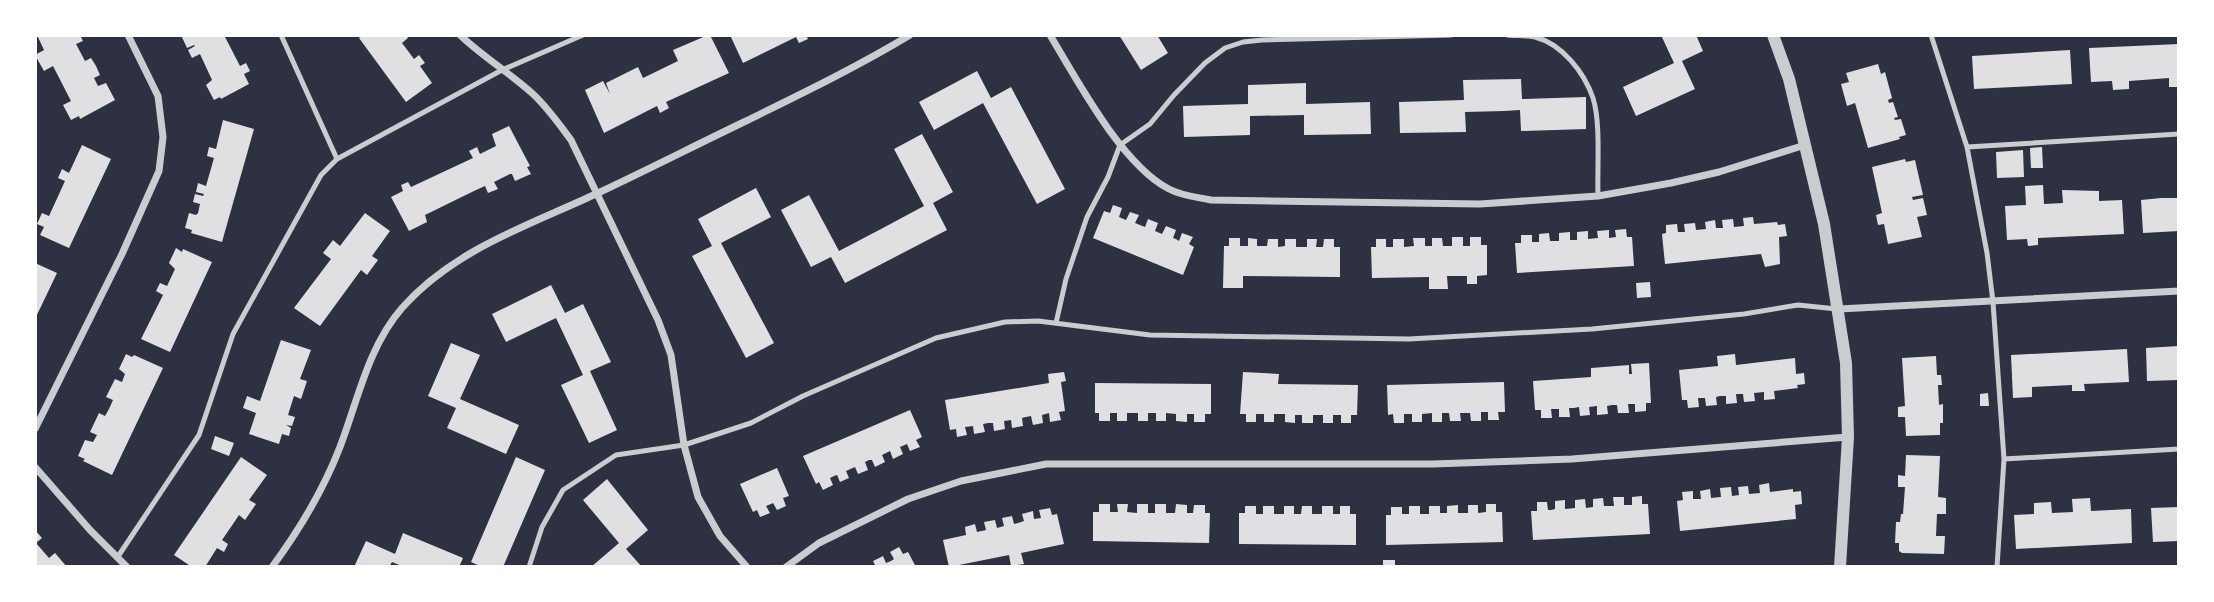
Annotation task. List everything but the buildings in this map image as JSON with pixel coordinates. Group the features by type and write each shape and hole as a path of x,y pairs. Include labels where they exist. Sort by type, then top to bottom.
{"street":[{"path":"35,429 122,254 159,171 163,137 158,96 128,35"},
{"path":"460,35 531,93 553,115 571,141 658,320 671,355 684,445 698,497 720,536 747,567"},
{"path":"272,567 314,504 341,447 373,355 386,330 403,307 437,275 468,254 836,77 910,35"},
{"path":"1050,35 1120,145 1166,188 1185,196 1251,202 1286,200 1480,204 1598,196 1707,174 1806,145"},
{"path":"1773,35 1790,79 1824,224 1846,363 1848,437 1840,567"},
{"path":"1839,309 2179,291"},
{"path":"786,567 819,543 908,499 961,481 1046,464 1433,464 1572,459 1848,437"},
{"path":"35,467 127,567"}],"lane":[{"path":"281,35 337,159"},
{"path":"117,558 199,435 233,334 321,175 337,159 502,70 583,35"},
{"path":"1055,323 1087,216 1108,177 1120,145 1150,124 1205,63 1225,48 1243,42 1451,35"},
{"path":"1507,35 1534,37 1554,45 1570,59 1583,78 1593,99 1598,196"},
{"path":"1931,35 1967,147 1987,253 2004,459 1997,567"},
{"path":"1967,147 2179,134"},
{"path":"529,567 542,527 563,490 616,455 684,445 751,424 803,396 936,338 1005,322 1055,323 1150,335 1409,339 1592,330 1744,314 1798,305 1839,309"},
{"path":"2004,459 2179,449"}]}
